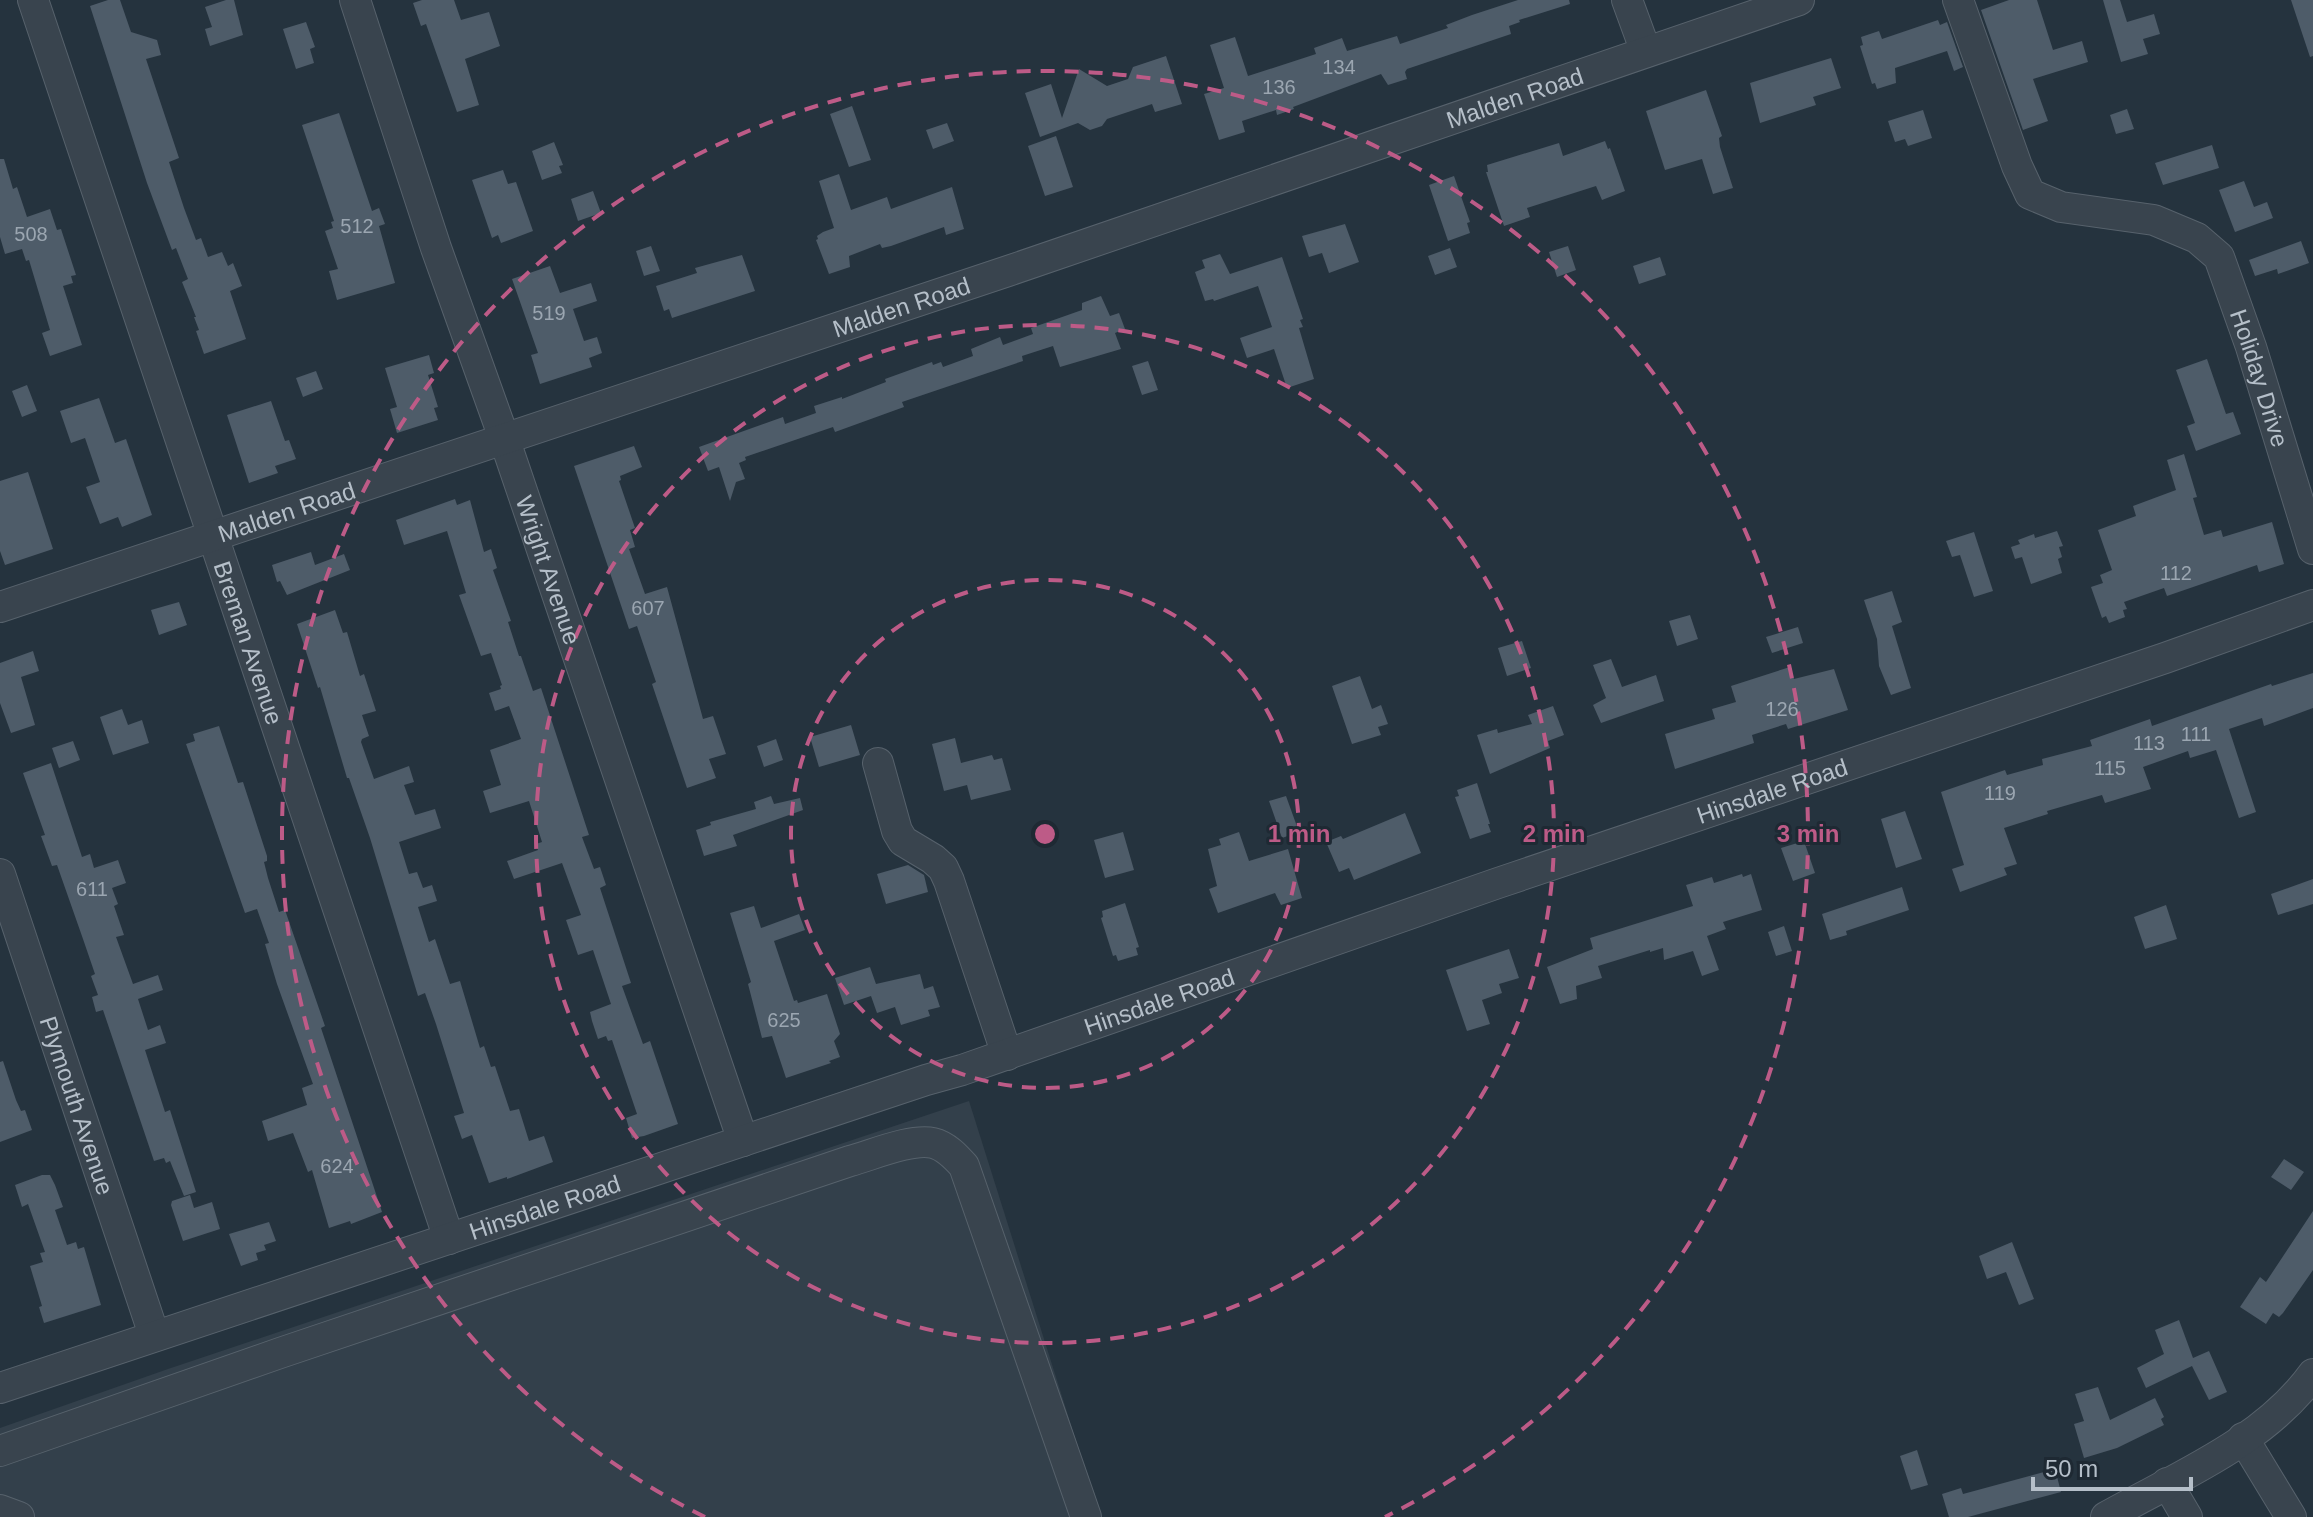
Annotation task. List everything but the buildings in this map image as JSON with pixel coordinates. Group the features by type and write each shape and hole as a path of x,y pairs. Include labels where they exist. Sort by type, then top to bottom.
{"street":[{"name":"Breman Avenue","path":"33,0 449,1239"},
{"name":"Wright Avenue","path":"355,0 436,248 504,438 743,1141"},
{"path":"1627,0 1646,52"},
{"name":"Malden Road","path":"0,607 978,281 1799,0"},
{"name":"Holiday Drive","path":"1958,0 2017,166 2030,194 2061,207 2154,220 2197,238 2219,257 2251,347 2313,549"},
{"name":"Hinsdale Road","path":"0,1388 1007,1055 1498,883 2313,605"},
{"path":"878,763 897,831 903,841 933,859 943,868 949,881 1007,1055"},
{"name":"Plymouth Avenue","path":"0,874 154,1335"},
{"path":"0,1451 850,1161 915,1143 934,1143 954,1154 964,1166 1086,1517"},
{"path":"2106,1517 2243,1438 2272,1417 2313,1374"},
{"path":"2243,1438 2291,1517"},
{"path":"2167,1483 2187,1517"},
{"path":"0,1510 19,1517"}],"shaded area":[{"path":"969,1101 1100,1517 0,1517 0,1428"}]}
